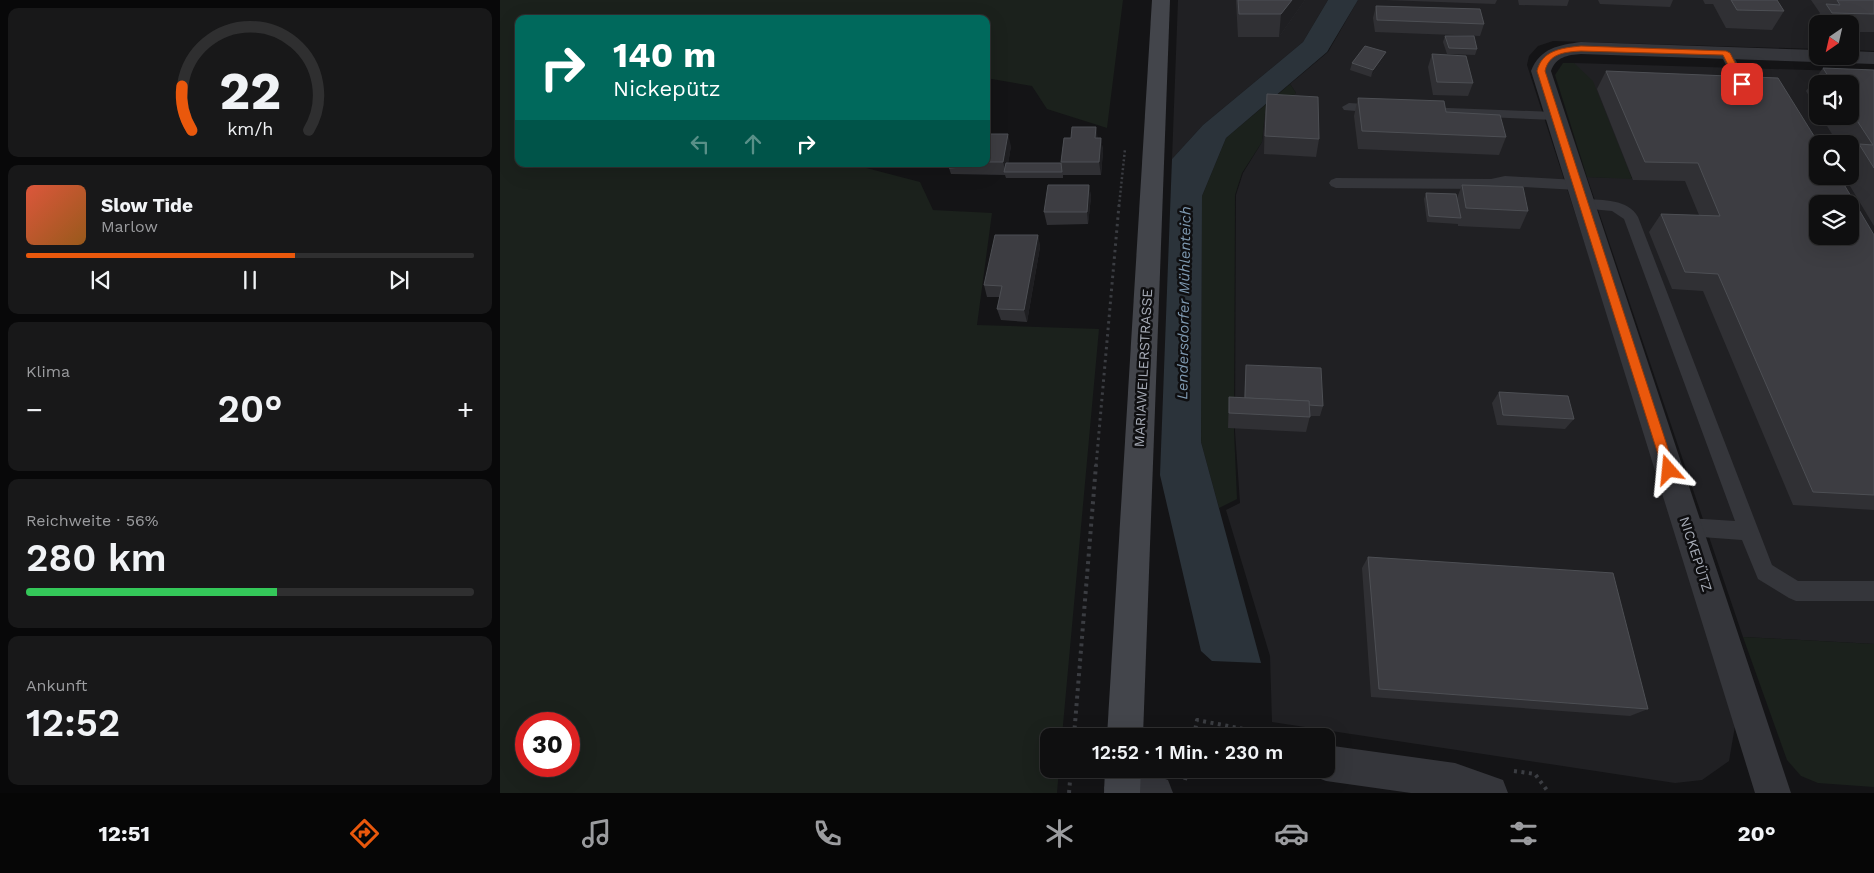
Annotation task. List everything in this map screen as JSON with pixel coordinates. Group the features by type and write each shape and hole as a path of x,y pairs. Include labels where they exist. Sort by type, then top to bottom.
{"main road":[{"name":"MARIAWEILERSTRASSE","path":"1131,728 1161,0"}],"street":[{"name":"NICKEPÜTZ","path":"1774,793 1541,71 1543,63 1549,56 1565,50 1581,48 1874,58"},
{"path":"1335,764 1455,781 1490,793"}],"lane":[{"path":"1716,82 1742,84 1726,53"},
{"path":"1349,108 1555,116"},
{"path":"1336,183 1491,184 1505,182 1580,194 1625,210 1631,217 1748,530 1766,572 1796,591 1874,591"},
{"path":"1688,527 1748,530"}],"path":[{"path":"1075,728 1114,251 1126,145"},
{"path":"1196,728 1197,720 1238,728"},
{"path":"1069,793 1070,778"}],"shaded area":[{"path":"500,0 1123,0 1107,128 1047,109 1032,86 990,79 990,15 515,15 515,167 862,167 920,182 933,210 992,213 977,325 1099,329 1063,728 1040,728 1040,778 1058,778 1057,793 500,793"},
{"path":"1178,0 1328,0 1303,42 1203,125 1172,159"},
{"path":"1358,0 1874,0 1874,51 1859,50 1859,15 1809,15 1809,49 1553,41 1538,46 1529,56 1527,65 1617,343 1735,726 1729,761 1702,780 1675,783 1335,732 1335,728 1312,728 1272,722 1270,656 1226,510 1240,503 1235,431 1236,195 1243,173 1262,142 1265,112 1296,93 1290,84 1328,52"},
{"path":"1563,63 1574,63 1593,81 1632,179 1587,177 1555,75"},
{"path":"1574,63 1874,72 1874,644 1743,637 1587,177 1632,178"},
{"path":"1290,84 1296,93 1276,113 1265,113 1262,142 1242,173 1235,195 1234,431 1237,499 1219,508 1201,442 1202,196 1226,138"},
{"path":"1743,637 1874,644 1874,787 1818,783 1801,776 1787,760"}],"water":[{"name":"Lendersdorfer Mühlenteich","path":"1328,0 1358,0 1327,52 1226,138 1202,196 1201,442 1261,663 1212,661 1201,651 1160,475 1172,159 1203,125 1303,42"}],"building":[{"path":"1238,0 1292,0 1281,14 1239,14"},
{"path":"1731,0 1777,0 1784,11 1737,10"},
{"path":"1837,0 1874,0 1874,14 1832,13 1826,4 1840,5"},
{"path":"1376,6 1480,9 1484,24 1377,20"},
{"path":"1445,36 1474,36 1477,49 1449,48"},
{"path":"1365,46 1386,52 1373,70 1352,63"},
{"path":"1432,54 1466,56 1473,83 1437,82"},
{"path":"1823,68 1874,70 1874,168 1859,144 1873,145 1859,124 1859,75 1827,75"},
{"path":"1606,71 1778,78 1813,135 1809,135 1809,185 1844,185 1850,195 1809,195 1809,245 1859,245 1859,210 1874,235 1874,495 1813,492 1718,274 1685,272 1661,214 1720,216 1698,163 1645,162"},
{"path":"1267,94 1318,97 1319,139 1265,136"},
{"path":"1358,98 1444,101 1446,112 1500,115 1506,137 1362,131"},
{"path":"1072,127 1096,127 1095,138 1101,138 1099,162 1061,162 1064,138 1071,138"},
{"path":"990,134 1008,134 1003,162 990,162"},
{"path":"1006,163 1061,163 1062,172 1004,172"},
{"path":"1048,185 1089,185 1087,212 1044,212"},
{"path":"1462,185 1523,187 1528,211 1466,208"},
{"path":"1426,193 1456,194 1461,218 1429,216"},
{"path":"995,235 1038,235 1024,310 997,309 1002,286 984,285"},
{"path":"1246,365 1321,368 1323,406 1309,405 1309,401 1245,398"},
{"path":"1499,392 1568,396 1574,419 1503,415"},
{"path":"1229,397 1309,401 1310,417 1229,413"},
{"path":"1368,557 1613,573 1648,709 1379,689"}],"route":[{"path":"1669,470 1541,71 1543,63 1549,56 1565,50 1581,48 1726,53 1742,84"}]}
